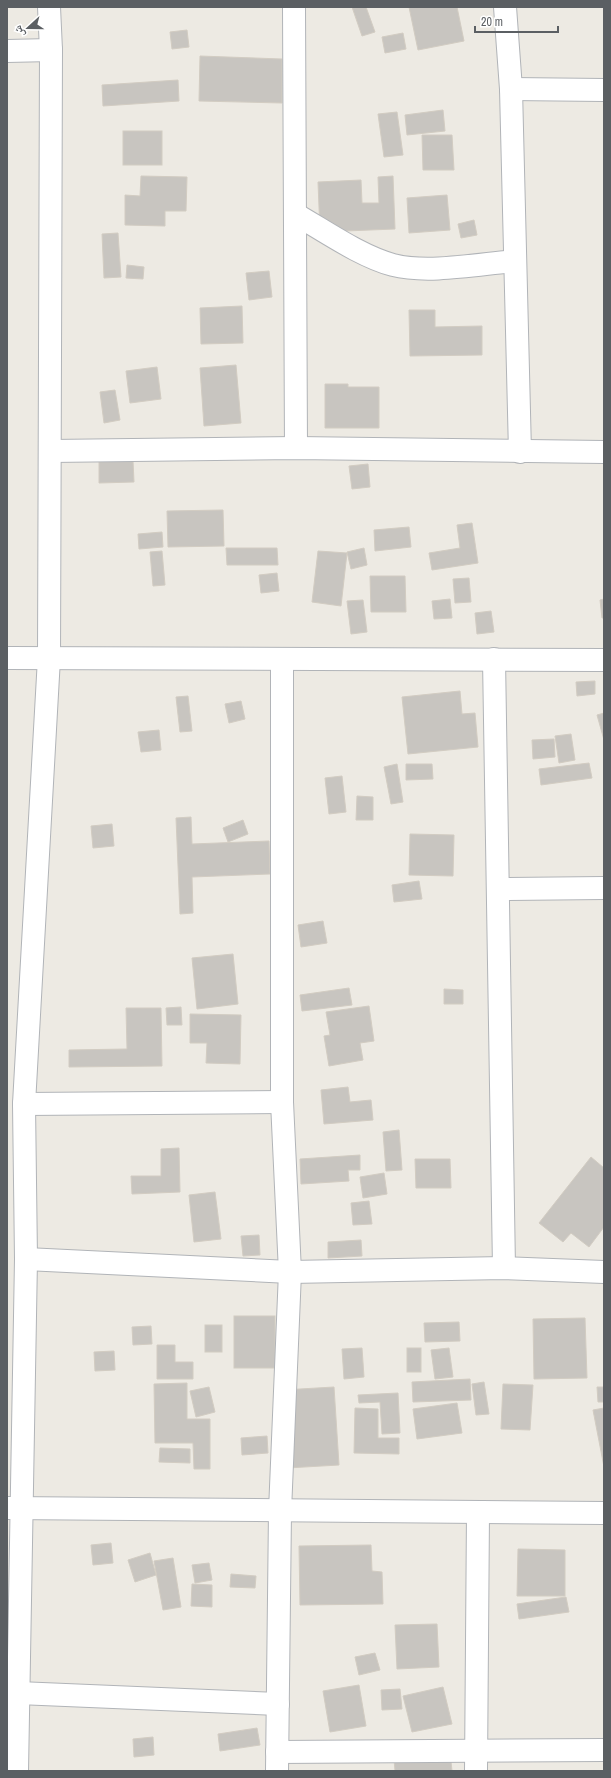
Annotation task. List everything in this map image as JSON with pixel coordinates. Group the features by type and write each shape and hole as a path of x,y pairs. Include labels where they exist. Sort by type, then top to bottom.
{"street":[{"path":"17,1771 12,1734 18,1693 14,1508 26,1258 24,1104 48,658 51,451 51,50 49,7"},
{"path":"294,7 296,448"},
{"path":"505,7 510,90 520,452"},
{"path":"7,51 51,50"},
{"path":"510,90 604,90"},
{"path":"295,214 363,253 393,265 427,269 515,261"},
{"path":"51,451 296,448 604,452"},
{"path":"7,658 604,660"},
{"path":"282,659 282,1102 290,1272 280,1511 277,1762 476,1761 604,1750"},
{"path":"494,659 504,1268"},
{"path":"498,888 604,888"},
{"path":"24,1104 282,1102"},
{"path":"26,1258 290,1272 504,1268 604,1272"},
{"path":"14,1508 604,1514"},
{"path":"476,1761 478,1512"},
{"path":"18,1693 278,1704"}],"building":[{"path":"352,7 366,7 375,32 362,36"},
{"path":"409,7 457,7 464,41 418,50"},
{"path":"187,30 189,47 172,49 170,32"},
{"path":"403,33 406,49 385,53 382,37"},
{"path":"200,56 282,59 282,103 199,101"},
{"path":"178,80 179,101 103,106 102,85"},
{"path":"443,110 445,131 407,135 405,115"},
{"path":"397,112 403,155 384,157 378,114"},
{"path":"123,131 162,131 162,165 123,165"},
{"path":"422,135 452,135 454,170 423,170"},
{"path":"141,176 187,177 186,211 165,211 165,226 125,225 125,195 140,196"},
{"path":"393,176 395,229 320,232 318,182 361,180 362,203 379,203 378,177"},
{"path":"447,195 450,230 409,233 407,198"},
{"path":"474,220 477,235 461,238 458,224"},
{"path":"118,233 121,277 104,278 102,234"},
{"path":"127,265 144,267 143,279 126,278"},
{"path":"269,271 272,297 249,300 246,273"},
{"path":"242,306 243,343 201,344 200,308"},
{"path":"409,310 435,310 435,327 482,326 482,355 410,356"},
{"path":"236,365 241,423 204,426 200,368"},
{"path":"157,367 161,399 130,403 126,371"},
{"path":"325,384 348,384 348,387 379,387 379,428 325,428"},
{"path":"115,390 120,420 104,423 100,392"},
{"path":"133,461 134,482 99,483 99,462"},
{"path":"368,464 370,487 352,489 349,466"},
{"path":"223,510 224,546 168,547 167,511"},
{"path":"472,523 478,563 432,570 429,553 460,548 457,525"},
{"path":"409,527 411,547 375,551 374,530"},
{"path":"162,532 163,547 139,549 138,534"},
{"path":"226,548 277,548 278,565 227,565"},
{"path":"364,548 367,565 351,569 347,552"},
{"path":"162,551 165,585 153,586 150,552"},
{"path":"318,551 347,553 341,606 312,602"},
{"path":"277,573 279,591 261,593 259,575"},
{"path":"370,576 405,576 406,612 371,612"},
{"path":"469,578 471,602 455,603 453,579"},
{"path":"450,599 452,618 434,619 432,601"},
{"path":"604,599 604,618 602,618 600,600"},
{"path":"363,600 367,632 351,634 347,601"},
{"path":"491,611 494,632 477,634 475,613"},
{"path":"595,681 595,694 577,696 576,682"},
{"path":"460,691 462,714 475,713 478,747 408,754 402,697"},
{"path":"188,696 192,731 180,732 176,697"},
{"path":"241,701 245,719 229,723 225,704"},
{"path":"604,713 604,740 597,715"},
{"path":"159,730 161,750 141,752 138,732"},
{"path":"571,734 575,760 559,763 555,736"},
{"path":"554,739 555,757 533,759 532,740"},
{"path":"589,763 592,778 541,785 539,769"},
{"path":"397,764 403,802 391,804 384,767"},
{"path":"406,764 432,764 433,779 406,780"},
{"path":"342,776 346,812 329,814 325,778"},
{"path":"357,796 373,797 373,820 356,820"},
{"path":"191,817 192,844 269,841 270,874 192,877 193,913 180,914 176,818"},
{"path":"243,820 248,834 228,842 223,828"},
{"path":"112,824 114,846 93,848 91,826"},
{"path":"410,834 454,835 453,876 409,875"},
{"path":"419,881 422,899 394,902 392,885"},
{"path":"323,921 327,943 301,947 298,925"},
{"path":"233,954 238,1004 197,1009 192,958"},
{"path":"349,988 352,1005 302,1011 300,995"},
{"path":"444,989 463,990 463,1004 444,1004"},
{"path":"369,1006 374,1041 360,1043 363,1060 329,1066 324,1036 330,1035 326,1012"},
{"path":"181,1007 182,1025 167,1025 166,1008"},
{"path":"126,1008 161,1008 162,1066 69,1067 69,1050 127,1049"},
{"path":"190,1014 241,1015 240,1064 206,1063 207,1043 190,1043"},
{"path":"348,1087 350,1102 371,1100 373,1120 324,1124 321,1090"},
{"path":"399,1130 402,1170 386,1171 383,1132"},
{"path":"179,1148 180,1192 132,1194 131,1176 161,1176 161,1149"},
{"path":"360,1155 360,1170 348,1170 349,1181 301,1184 300,1159"},
{"path":"591,1157 604,1168 604,1227 589,1247 571,1233 563,1242 539,1223"},
{"path":"415,1159 450,1159 451,1188 416,1188"},
{"path":"384,1173 387,1194 363,1198 360,1177"},
{"path":"215,1192 221,1239 194,1242 189,1195"},
{"path":"369,1201 372,1224 353,1225 351,1203"},
{"path":"259,1235 260,1255 243,1256 241,1236"},
{"path":"361,1240 362,1256 328,1258 328,1242"},
{"path":"234,1316 275,1316 275,1368 234,1368"},
{"path":"585,1318 587,1378 534,1379 533,1319"},
{"path":"459,1322 460,1341 425,1342 424,1323"},
{"path":"205,1325 222,1325 222,1352 205,1352"},
{"path":"151,1326 152,1344 133,1345 132,1327"},
{"path":"157,1345 175,1345 175,1362 193,1362 193,1379 157,1379"},
{"path":"362,1348 364,1377 344,1379 342,1349"},
{"path":"407,1348 421,1348 421,1372 407,1372"},
{"path":"449,1348 453,1377 435,1379 431,1350"},
{"path":"114,1351 115,1370 95,1371 94,1352"},
{"path":"470,1379 471,1400 413,1402 412,1382"},
{"path":"484,1382 489,1414 476,1415 472,1384"},
{"path":"187,1383 187,1419 210,1419 210,1469 194,1469 193,1443 155,1443 154,1384"},
{"path":"503,1384 533,1385 530,1430 501,1429"},
{"path":"209,1387 215,1412 196,1417 190,1391"},
{"path":"334,1387 339,1465 287,1468 283,1390"},
{"path":"597,1387 604,1387 604,1402 598,1402"},
{"path":"398,1393 400,1433 382,1434 380,1402 359,1403 358,1395"},
{"path":"457,1403 462,1433 417,1439 413,1409"},
{"path":"355,1408 378,1409 378,1438 399,1438 399,1454 354,1453"},
{"path":"604,1408 604,1467 593,1410"},
{"path":"267,1436 268,1453 242,1455 241,1438"},
{"path":"160,1448 190,1449 190,1463 159,1462"},
{"path":"111,1543 113,1563 93,1565 91,1545"},
{"path":"371,1545 372,1571 382,1572 383,1604 300,1605 299,1546"},
{"path":"518,1549 565,1550 565,1596 517,1596"},
{"path":"150,1553 156,1575 135,1582 128,1560"},
{"path":"173,1558 181,1607 163,1610 154,1561"},
{"path":"209,1563 212,1580 195,1583 192,1565"},
{"path":"231,1574 256,1576 255,1588 230,1587"},
{"path":"192,1584 212,1585 212,1607 191,1606"},
{"path":"566,1597 569,1612 519,1619 517,1604"},
{"path":"437,1624 439,1667 397,1669 395,1625"},
{"path":"375,1653 380,1670 359,1675 355,1657"},
{"path":"359,1685 366,1726 330,1732 323,1691"},
{"path":"443,1687 452,1724 412,1732 403,1696"},
{"path":"400,1689 402,1709 382,1710 381,1690"},
{"path":"257,1728 260,1745 220,1751 218,1734"},
{"path":"153,1737 154,1755 134,1757 133,1739"},
{"path":"449,1742 452,1771 395,1771 393,1747"}]}
